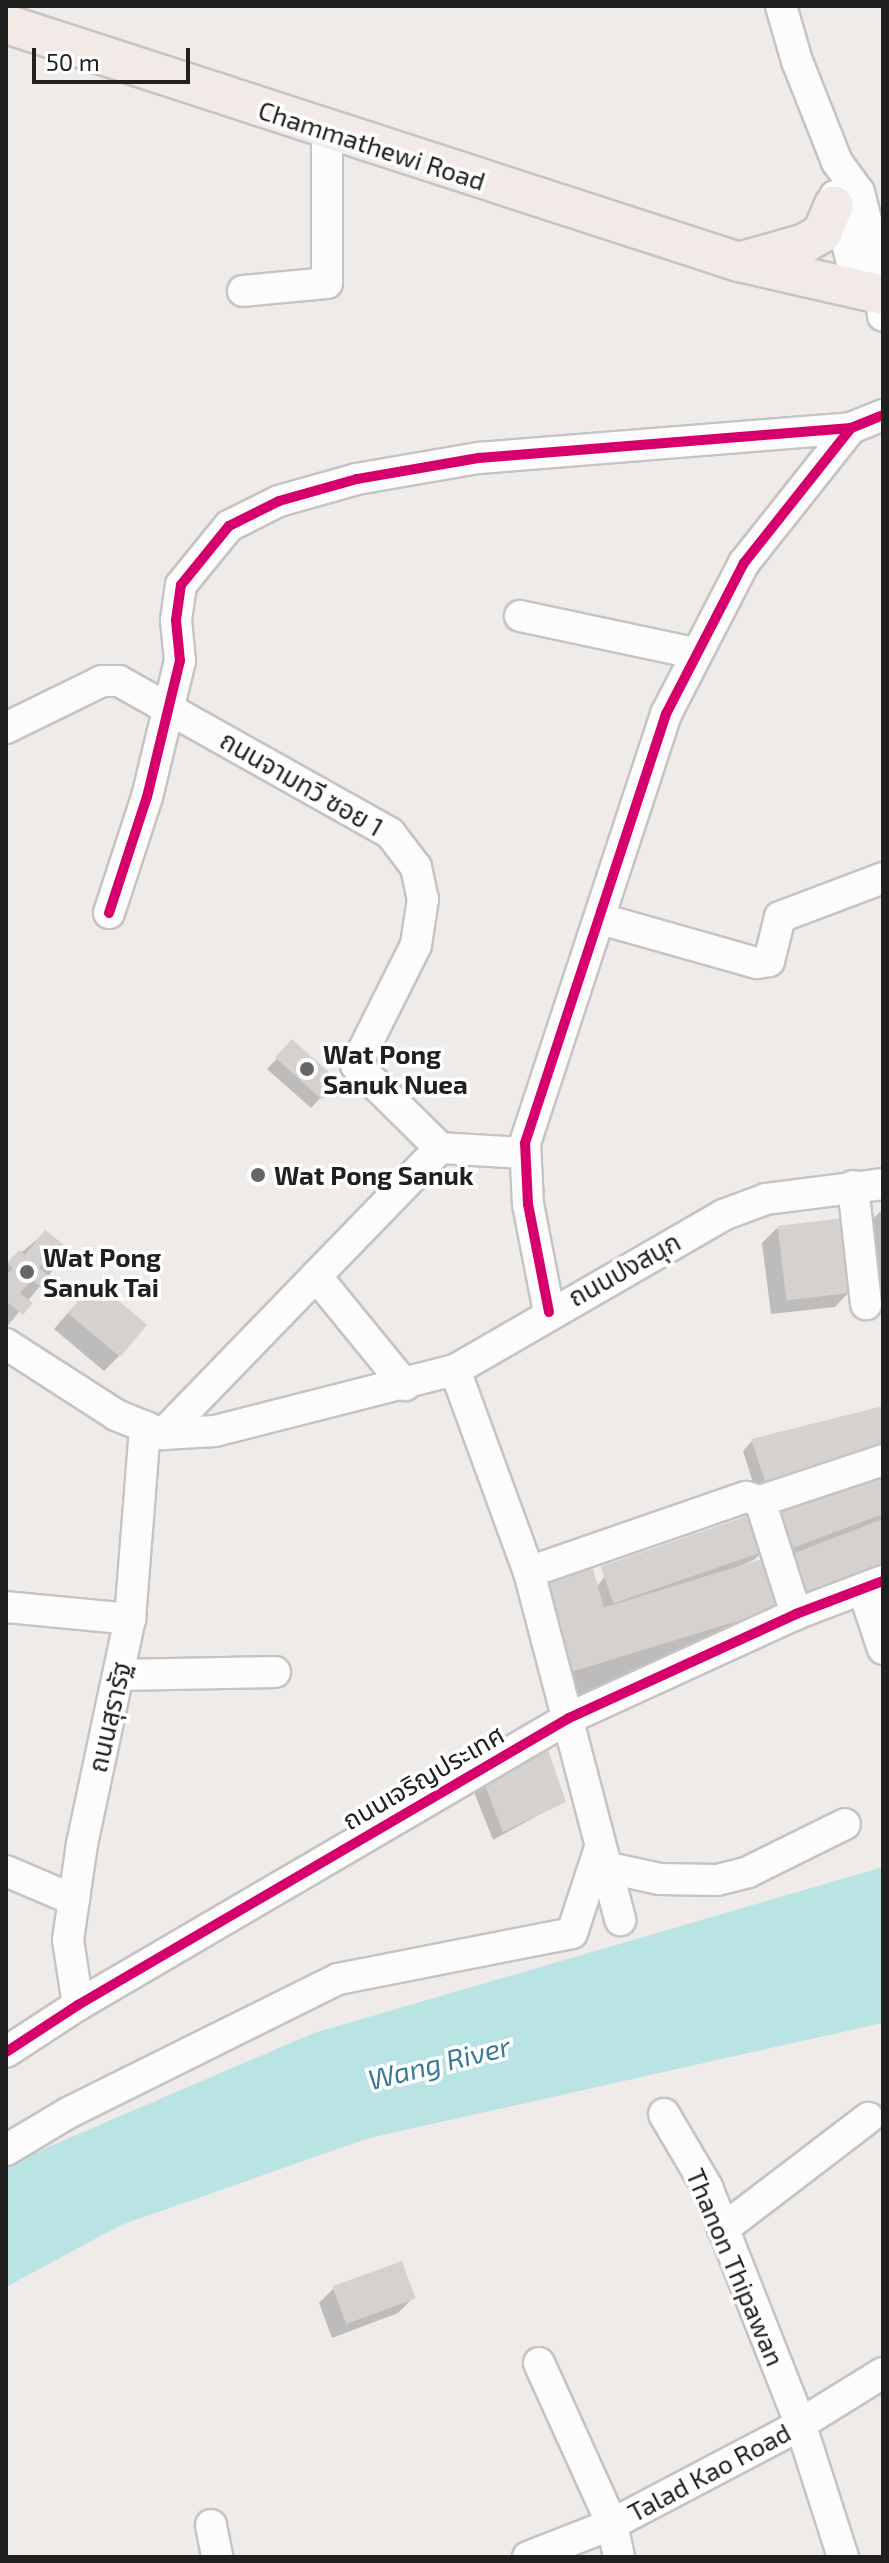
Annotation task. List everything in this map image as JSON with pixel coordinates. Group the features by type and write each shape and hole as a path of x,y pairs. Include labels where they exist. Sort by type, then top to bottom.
{"main road":[{"name":"Chammathewi Road","path":"6,24 327,131 739,262 882,299"},
{"path":"739,262 805,243 822,233 834,205"}],"street":[{"path":"781,6 837,162 859,192 878,267 882,299"},
{"path":"243,291 327,283 327,131"},
{"path":"837,162 834,205 852,263 882,299"},
{"path":"109,913 147,797 180,661 176,620 181,585 229,526 279,501 357,479 479,458 851,428 883,415"},
{"path":"549,1312 528,1204 525,1153 541,1083 601,919 666,714 694,653 744,563 851,428"},
{"path":"520,616 694,653"},
{"name":"ถนนจามทวี ซอย 1","path":"6,728 102,681 119,681 390,833 416,867 423,899 416,945 356,1065 440,1148"},
{"path":"601,919 757,963 769,961 780,917 883,878"},
{"path":"6,1344 116,1415 154,1430 316,1276 440,1148 525,1153"},
{"name":"ถนนปงสนุก","path":"154,1430 215,1431 455,1370 549,1312 723,1215 766,1199 883,1184"},
{"path":"853,1186 866,1304"},
{"path":"316,1276 405,1385"},
{"path":"455,1370 529,1572 620,1920"},
{"name":"ถนนสุรารัฐ","path":"78,2005 68,1940 130,1619 154,1430"},
{"path":"529,1572 746,1497 760,1501 883,1460"},
{"path":"760,1501 796,1614"},
{"path":"873,1585 883,1649"},
{"name":"ถนนเจริญประเทศ","path":"6,2052 78,2005 569,1718 796,1614 873,1585"},
{"path":"6,1607 130,1619"},
{"path":"120,1675 275,1672"},
{"path":"604,1859 660,1879 717,1880 748,1872 845,1824"},
{"path":"6,2150 68,2113 338,1979 572,1933 604,1859"},
{"path":"6,1871 74,1900"},
{"name":"Thanon Thipawan","path":"664,2114 707,2187 800,2423 843,2557"},
{"path":"723,2229 868,2118"},
{"path":"539,2363 612,2524 619,2557"},
{"name":"Talad Kao Road","path":"528,2557 612,2524 800,2423 882,2375"},
{"path":"211,2525 217,2557"}],"water":[{"name":"Wang River","path":"883,1867 883,2023 369,2138 121,2225 6,2287 6,2165 314,2033"}],"building":[{"name":"Wat Pong Sanuk Nuea","path":"292,1039 339,1081 322,1100 275,1058"},
{"path":"843,1218 852,1292 787,1300 777,1226"},
{"name":"Wat Pong Sanuk Tai","path":"45,1230 72,1251 64,1261 53,1252 39,1268 52,1278 43,1289 32,1280 20,1293 33,1303 23,1315 6,1301 6,1276 13,1268 7,1263 19,1250 25,1255"},
{"path":"95,1281 147,1325 120,1357 68,1313"},
{"path":"883,1406 883,1454 767,1487 751,1439"},
{"path":"883,1470 883,1514 784,1551 774,1509"},
{"path":"753,1514 766,1551 613,1603 601,1566"},
{"path":"883,1519 883,1568 800,1599 787,1556"},
{"path":"769,1557 784,1607 571,1672 556,1622"},
{"path":"592,1566 607,1620 557,1634 542,1580"},
{"path":"547,1747 566,1802 503,1832 483,1780"},
{"path":"402,2261 416,2299 346,2324 332,2286"}],"cycle path":[{"path":"109,913 147,797 180,661 176,620 181,585 229,526 279,501 357,479 479,458 851,428 883,415"},
{"path":"549,1312 528,1204 525,1143 666,714 744,563 851,428"},
{"path":"6,2052 78,2005 569,1718 796,1614 883,1581"}],"place":[{"name":"Wat Pong Sanuk Nuea","path":"307,1069"},
{"name":"Wat Pong Sanuk","path":"258,1175"},
{"name":"Wat Pong Sanuk Tai","path":"27,1272"}]}
